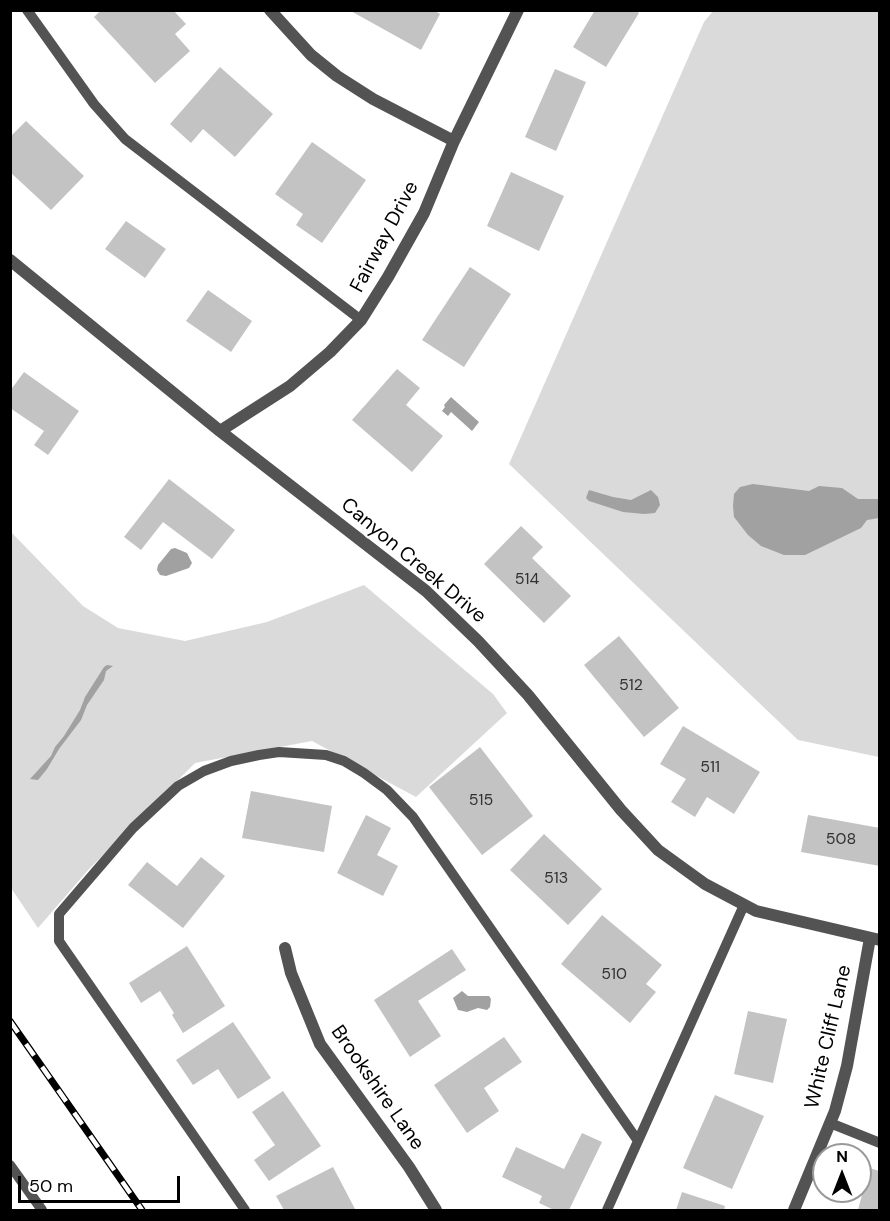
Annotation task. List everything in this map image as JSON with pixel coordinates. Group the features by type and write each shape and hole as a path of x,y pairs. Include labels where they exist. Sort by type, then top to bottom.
{"street":[{"path":"270,10 311,55 337,76 373,99 454,141"},
{"name":"Fairway Drive","path":"220,430 290,386 330,352 361,320 424,213 454,141 518,10"},
{"name":"Canyon Creek Drive","path":"10,260 220,430 426,591 478,641 528,695 621,810 658,850 705,885 756,911 825,929 876,939"},
{"name":"White Cliff Lane","path":"794,1210 830,1123 847,1066 876,939"},
{"name":"Brookshire Lane","path":"285,948 291,973 320,1044 409,1167 436,1210"}],"lane":[{"path":"27,10 94,104 125,139 361,320"},
{"path":"245,1210 59,941 59,914 133,828 178,786 213,768 259,754 326,755 344,761 364,772 387,790 413,817 638,1141"},
{"path":"607,1210 744,905"},
{"path":"830,1123 879,1143"},
{"path":"10,1165 42,1210"}],"shaded area":[{"path":"713,11 879,11 879,757 798,740 509,464 704,22"},
{"path":"451,397 479,422 472,431 451,412 448,416 442,411"},
{"path":"753,484 809,491 819,486 842,488 858,499 879,499 879,518 867,520 861,528 805,555 784,555 761,546 748,535 734,517 734,494 740,487"},
{"path":"589,490 631,500 651,490 658,497 660,505 655,513 623,512 589,501 586,498"},
{"path":"10,531 83,606 118,628 185,641 267,622 364,585 493,694 507,713 416,797 312,741 195,763 89,869 38,928 11,888"},
{"path":"175,548 187,553 192,563 189,568 166,576 160,575 157,570 158,565 171,549"},
{"path":"107,665 113,666 106,671 104,680 87,705 81,720 38,780 30,779 51,756 80,710 85,697"},
{"path":"462,991 468,996 489,996 490,1007 487,1010 478,1008 467,1012 458,1010 453,998"}],"building":[{"path":"101,10 173,10 186,24 175,34 190,51 155,83 94,17"},
{"path":"349,10 434,10 440,14 421,50"},
{"path":"595,10 635,10 639,13 606,67 573,47"},
{"path":"220,67 273,114 235,157 203,129 191,143 170,124"},
{"path":"555,69 586,82 556,151 525,137"},
{"path":"26,121 84,176 51,210 10,172 10,137"},
{"path":"312,142 366,180 322,243 296,225 303,214 275,194"},
{"path":"511,172 564,196 539,251 487,226"},
{"path":"126,221 166,249 145,278 105,249"},
{"path":"470,267 511,294 464,367 422,340"},
{"path":"208,290 252,321 231,352 186,321"},
{"path":"397,369 420,388 406,405 443,436 412,472 352,420"},
{"path":"24,372 79,411 48,455 34,445 44,431 10,408 10,391"},
{"path":"169,479 235,530 212,559 163,522 141,550 124,537"},
{"path":"521,526 543,547 532,558 571,596 544,623 484,564"},
{"path":"619,636 679,708 644,737 584,665"},
{"path":"683,726 760,772 734,814 707,797 695,817 671,802 686,779 660,764"},
{"path":"480,747 533,816 482,855 429,787"},
{"path":"251,791 332,806 324,852 242,838"},
{"path":"366,815 391,828 377,855 398,866 383,896 337,873"},
{"path":"808,815 880,828 880,866 801,852"},
{"path":"544,834 602,889 568,925 510,870"},
{"path":"201,857 225,876 183,928 128,885 147,862 177,886"},
{"path":"602,915 662,965 646,984 656,992 630,1023 561,964"},
{"path":"187,946 225,1006 183,1033 160,991 141,1003 129,983"},
{"path":"452,949 466,970 418,1001 441,1036 410,1057 374,1000"},
{"path":"748,1011 787,1019 773,1083 734,1074"},
{"path":"233,1022 271,1078 238,1099 218,1069 193,1085 176,1060"},
{"path":"504,1037 522,1062 484,1088 499,1111 467,1133 434,1085"},
{"path":"283,1091 321,1146 269,1181 254,1160 275,1145 252,1112"},
{"path":"715,1095 764,1116 732,1189 683,1168"},
{"path":"582,1133 602,1142 569,1210 554,1210 539,1203 542,1196 502,1177 516,1147 564,1169"},
{"path":"333,1167 355,1209 284,1210 276,1196"},
{"path":"872,1169 880,1171 880,1210 858,1210 860,1203 872,1203"},
{"path":"682,1192 725,1206 724,1210 676,1210"}],"railway":[{"path":"10,1021 142,1210"}]}
